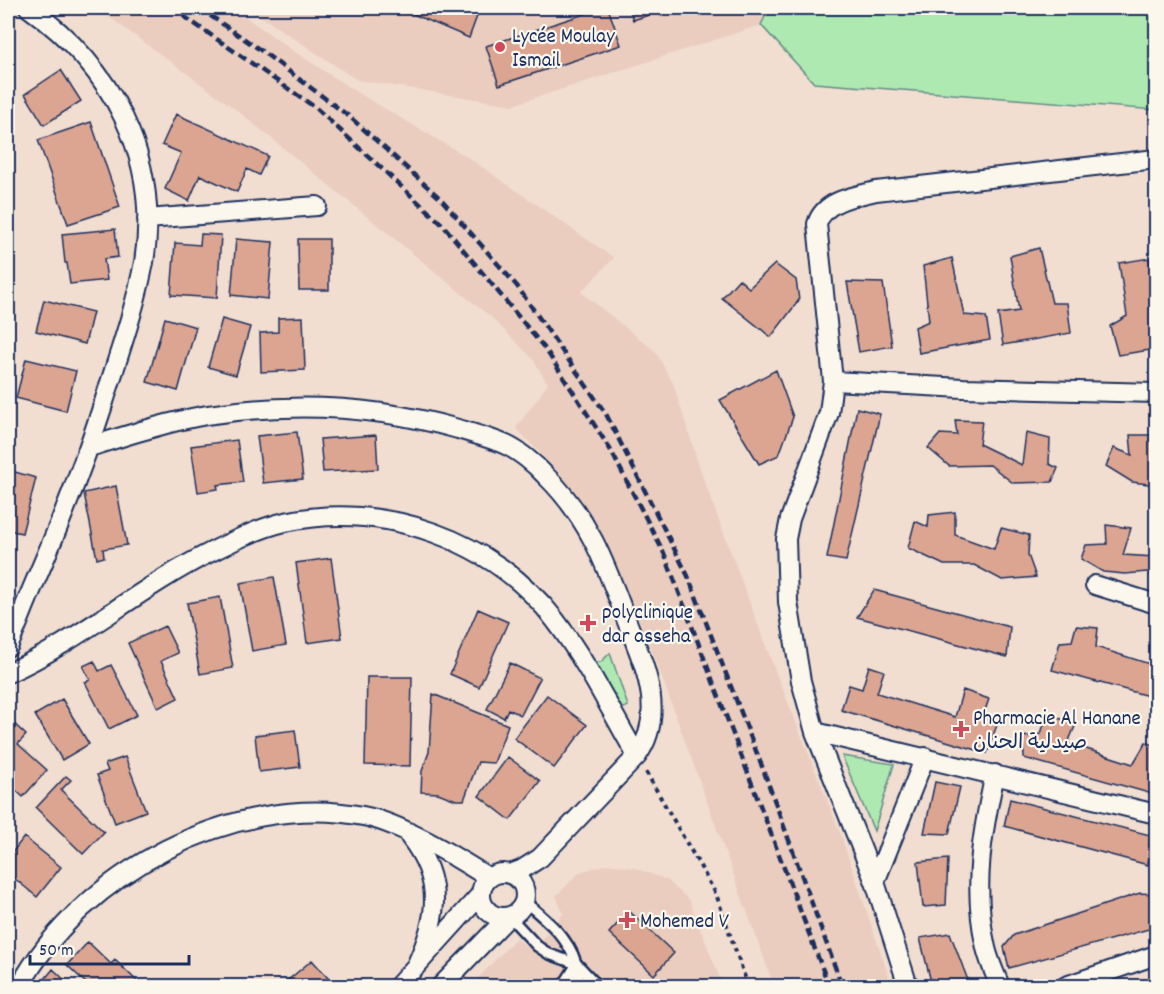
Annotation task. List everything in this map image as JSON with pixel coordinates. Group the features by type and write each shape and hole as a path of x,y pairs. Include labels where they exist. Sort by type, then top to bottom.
{"street":[{"path":"8,647 89,447 133,312 144,261 147,219 143,179 134,140 123,113 95,69 72,43 53,25 29,8"},
{"path":"908,987 875,882 815,732 801,681 791,631 786,539 792,511 829,413 833,381 817,224 825,210 853,196 876,190 1156,159"},
{"path":"147,219 317,206"},
{"path":"833,381 963,388 1156,393"},
{"path":"89,447 152,428 207,415 298,407 349,409 398,414 438,423 507,445 544,473 567,497 588,526 603,557 650,681 652,704 650,726 645,744 637,756 540,858 510,874"},
{"path":"8,674 42,657 113,610 233,541 283,523 309,518 359,517 393,521 430,531 465,545 500,566 525,586 555,619 576,650 637,756"},
{"path":"1095,585 1156,604"},
{"path":"815,732 1156,814"},
{"path":"875,882 925,757"},
{"path":"995,774 982,833 979,909 986,950 1000,987"},
{"path":"20,987 30,968 60,933 101,891 136,865 178,844 252,818 298,812 363,816 387,823 458,858 485,886 484,907 489,913 494,916 509,917"},
{"path":"407,833 422,852 431,871 434,890 435,911 431,928 416,966"},
{"path":"441,987 509,917 519,911 540,858"},
{"path":"398,987 485,886 503,873 510,874 521,882 524,895"},
{"path":"1066,987 1156,955"}],"lane":[{"path":"524,895 560,934 577,964 598,987"},
{"path":"509,917 537,946 549,954 577,964"},
{"path":"563,987 577,964"},
{"path":"577,964 579,987"}],"path":[{"path":"637,756 716,894 748,987"}],"shaded area":[{"path":"97,8 233,8 355,91 469,158 614,258 581,292 655,351 673,383 702,475 773,665 839,830 892,986 774,986 650,645 604,540 559,473 516,428 548,384 532,358 493,319 234,108"},
{"name":"Lycée Moulay Ismail","path":"248,8 769,8 761,25 513,105 357,80"},
{"name":"Mohemed V","path":"608,864 635,868 667,880 689,900 723,986 471,986 516,938 532,951 563,914 556,896 580,872"}],"green space":[{"path":"769,8 1156,8 1156,110 814,83 761,25"},
{"path":"610,653 628,706 622,709 594,662 601,662"},
{"path":"842,756 894,764 874,831"}],"building":[{"path":"399,8 480,8 469,38"},
{"path":"608,8 621,45 499,85 486,46"},
{"path":"629,8 671,8 633,20"},
{"path":"61,70 81,101 44,125 25,94"},
{"path":"176,114 268,156 259,175 247,169 237,192 200,175 189,201 165,189 181,153 162,145"},
{"path":"91,122 120,207 68,224 38,140"},
{"path":"115,229 118,257 104,259 107,280 70,284 62,234"},
{"path":"201,234 221,235 217,298 171,295 175,243 200,245"},
{"path":"236,239 273,242 268,299 231,295"},
{"path":"298,239 329,239 329,290 299,290"},
{"path":"1039,248 1052,303 1067,303 1071,333 1003,345 998,314 1019,311 1010,256"},
{"path":"952,258 964,315 986,317 990,340 919,353 915,327 929,321 923,266"},
{"path":"1149,258 1156,299 1156,349 1118,355 1110,326 1127,316 1119,263"},
{"path":"775,264 796,280 799,300 771,337 722,298 739,279 749,288"},
{"path":"847,282 883,283 892,346 859,352"},
{"path":"44,300 93,312 85,344 36,331"},
{"path":"303,317 305,370 261,372 260,333 278,332 278,318"},
{"path":"165,318 196,327 178,391 147,382"},
{"path":"222,319 250,327 236,375 208,367"},
{"path":"26,359 76,371 66,411 16,398"},
{"path":"776,370 793,417 779,455 759,464 720,400"},
{"path":"857,408 880,414 846,561 827,558"},
{"path":"955,420 982,421 979,444 1022,465 1026,433 1050,439 1049,464 1058,468 1052,482 1013,483 990,465 949,466 928,448 940,434 957,435"},
{"path":"297,432 303,479 263,483 257,436"},
{"path":"376,435 378,469 323,472 320,439"},
{"path":"1130,435 1153,435 1156,485 1132,482 1106,466 1114,448 1132,455"},
{"path":"237,440 243,482 217,485 218,489 198,492 191,446"},
{"path":"8,470 36,478 22,533 8,530"},
{"path":"116,486 127,545 103,549 104,557 97,559 84,493"},
{"path":"955,512 955,535 994,549 1001,528 1029,535 1028,555 1036,577 1002,580 974,565 944,565 908,548 915,521 928,527 929,515"},
{"path":"1106,525 1131,528 1123,555 1156,557 1156,580 1147,572 1125,574 1103,572 1081,559 1086,545 1107,544"},
{"path":"331,558 342,638 307,643 296,563"},
{"path":"274,577 286,645 252,651 240,583"},
{"path":"874,590 1010,627 1007,657 857,617"},
{"path":"220,597 233,668 200,674 187,603"},
{"path":"478,609 508,622 479,687 450,674"},
{"path":"165,626 178,653 161,661 178,698 158,708 128,643"},
{"path":"1076,626 1098,628 1096,647 1156,666 1156,698 1052,670 1060,642 1072,641"},
{"path":"94,661 99,671 111,665 137,715 109,729 85,682 90,680 83,666"},
{"path":"510,663 540,678 521,715 508,709 504,718 487,709"},
{"path":"869,666 884,671 877,693 955,717 963,690 989,699 983,716 998,722 987,753 841,710 849,685 862,689"},
{"path":"367,677 412,677 410,766 365,765"},
{"path":"433,694 508,725 494,763 478,762 464,800 456,800 438,793 421,792 422,771 429,752"},
{"path":"547,695 587,725 554,768 514,738"},
{"path":"62,699 89,744 62,760 35,715"},
{"path":"1047,714 1076,724 1068,743 1133,764 1146,742 1156,746 1156,795 1024,758 1023,737 1041,734"},
{"path":"8,718 26,735 18,744 47,770 23,797 8,783 8,753 14,746 8,740"},
{"path":"295,730 300,767 259,772 255,735"},
{"path":"125,757 146,811 115,823 97,775 108,771 105,764"},
{"path":"508,757 540,781 510,820 479,796"},
{"path":"66,776 71,780 61,790 104,832 83,854 36,808"},
{"path":"935,782 960,787 949,834 924,833"},
{"path":"1010,799 1150,835 1148,865 1004,826"},
{"path":"24,837 61,867 37,897 8,873 8,858"},
{"path":"948,859 946,905 923,907 918,862"},
{"path":"1140,893 1152,894 1156,927 1009,968 1004,947 1014,935"},
{"path":"629,911 674,953 654,975 609,933"},
{"path":"950,933 969,983 961,986 932,986 920,938"},
{"path":"88,942 111,964 115,960 142,986 89,986 67,965"},
{"path":"312,960 335,986 281,986"},
{"path":"53,969 71,986 39,986"}],"railway":[{"path":"172,8 316,108 443,225 546,350 610,449 664,553 829,986"},
{"path":"199,8 259,49 350,117 441,199 517,286 606,414 688,576 763,769 842,986"}],"place":[{"name":"Lycée Moulay Ismail","path":"500,47"},
{"name":"polyclinique dar asseha","path":"588,623"},
{"name":"Pharmacie Al Hanane صيدلية الحنان","path":"961,729"},
{"name":"Mohemed V","path":"627,920"}]}
